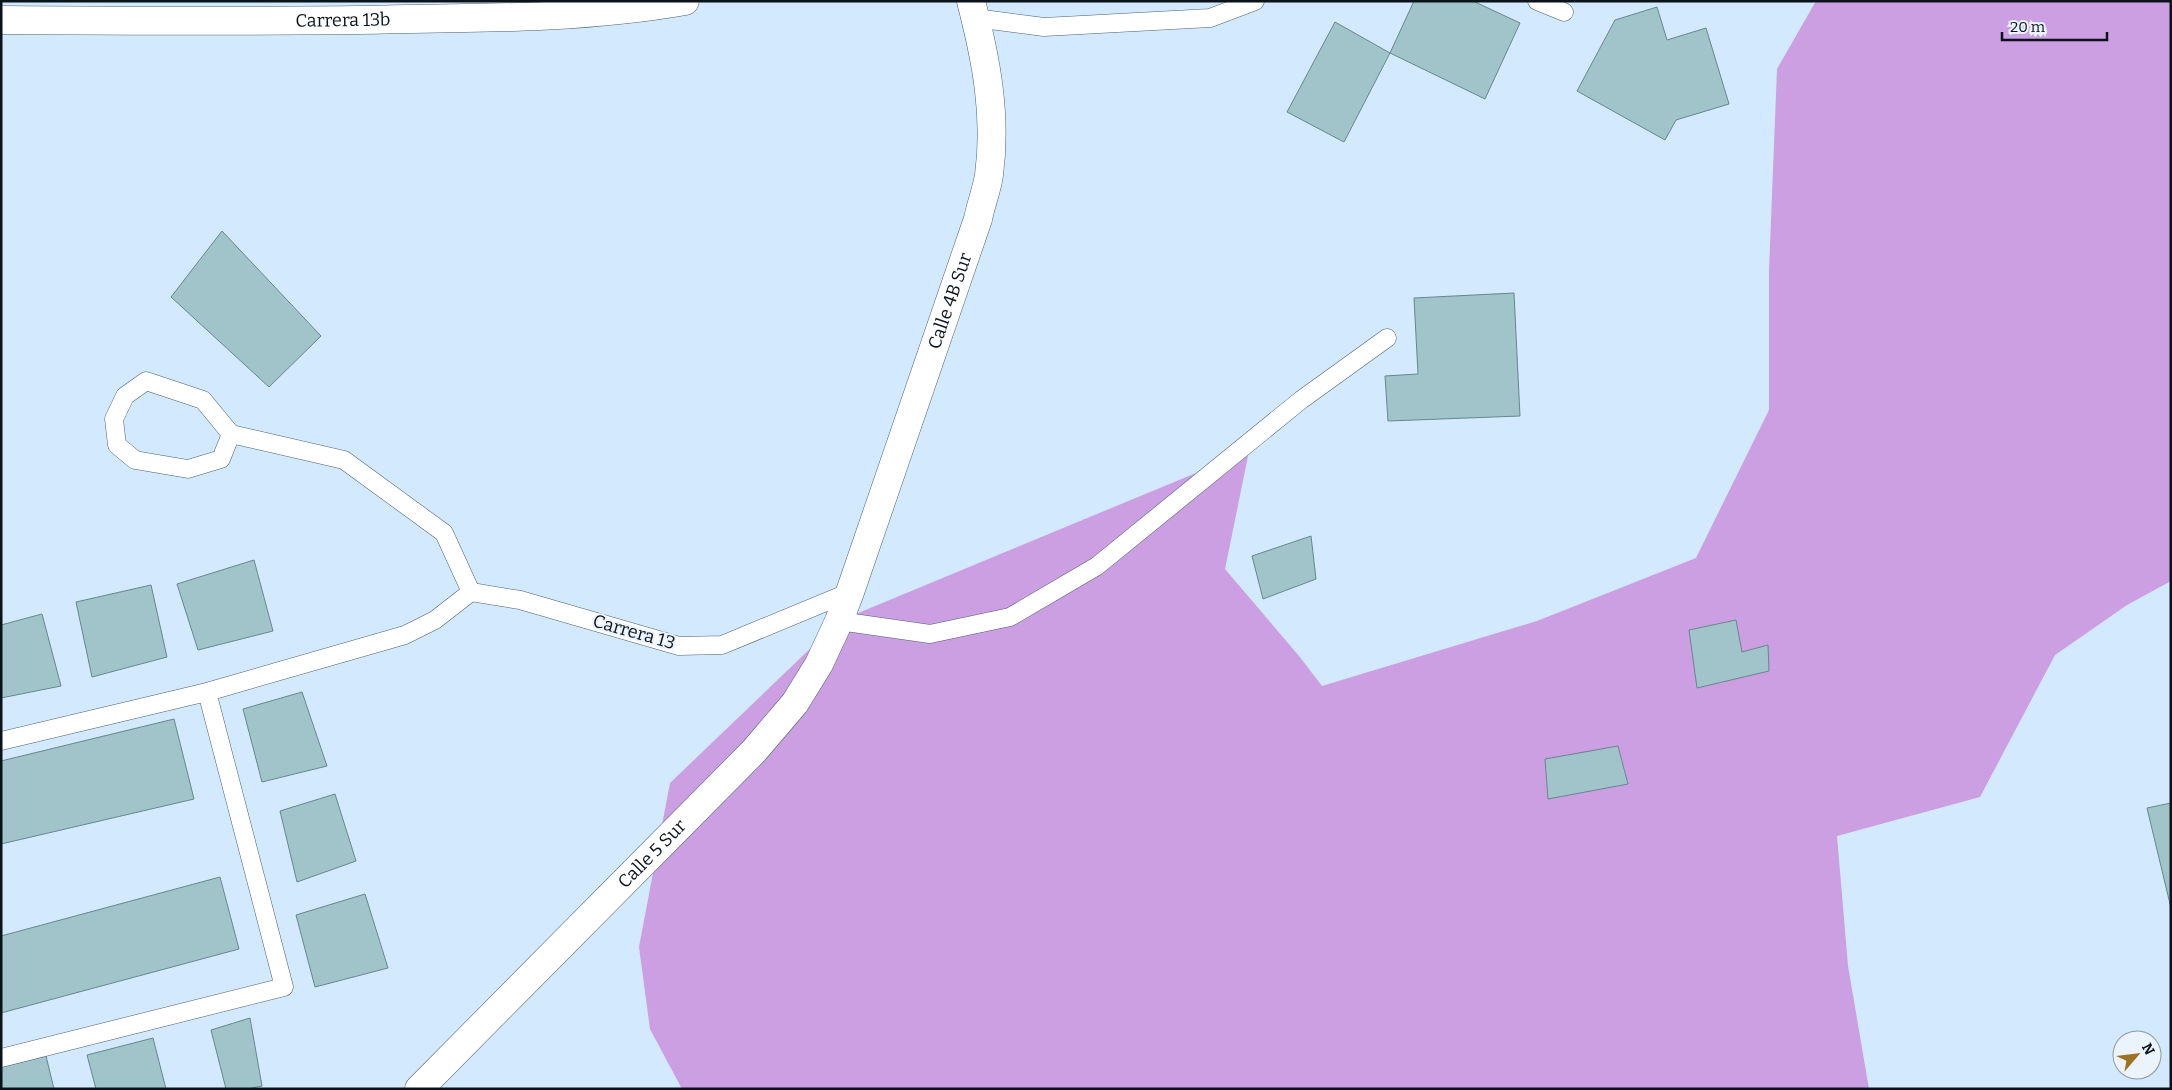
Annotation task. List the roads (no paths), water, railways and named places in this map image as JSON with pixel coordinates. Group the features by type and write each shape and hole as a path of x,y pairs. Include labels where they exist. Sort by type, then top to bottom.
{"street":[{"name":"Carrera 13b","path":"3,23 275,22 499,18 642,9 685,1"},
{"name":"Calle 4B Sur","path":"850,592 978,219 989,176 992,127 989,79 973,10"},
{"name":"Calle 5 Sur","path":"419,1089 754,751 795,703 819,664 850,592"}],"lane":[{"path":"973,10 1044,27 1210,18 1255,1"},
{"path":"1537,1 1564,12"},
{"path":"839,621 930,634 1010,616 1097,566 1302,400 1387,338"},
{"path":"1,741 207,692 405,635 435,620 471,592 444,533 344,460 231,434 202,400 146,381 125,396 114,419 117,445 135,460 188,469 221,459 231,434"},
{"name":"Carrera 13","path":"471,592 520,600 679,646 722,645 850,592"},
{"path":"1,1058 284,987 207,692"}]}
